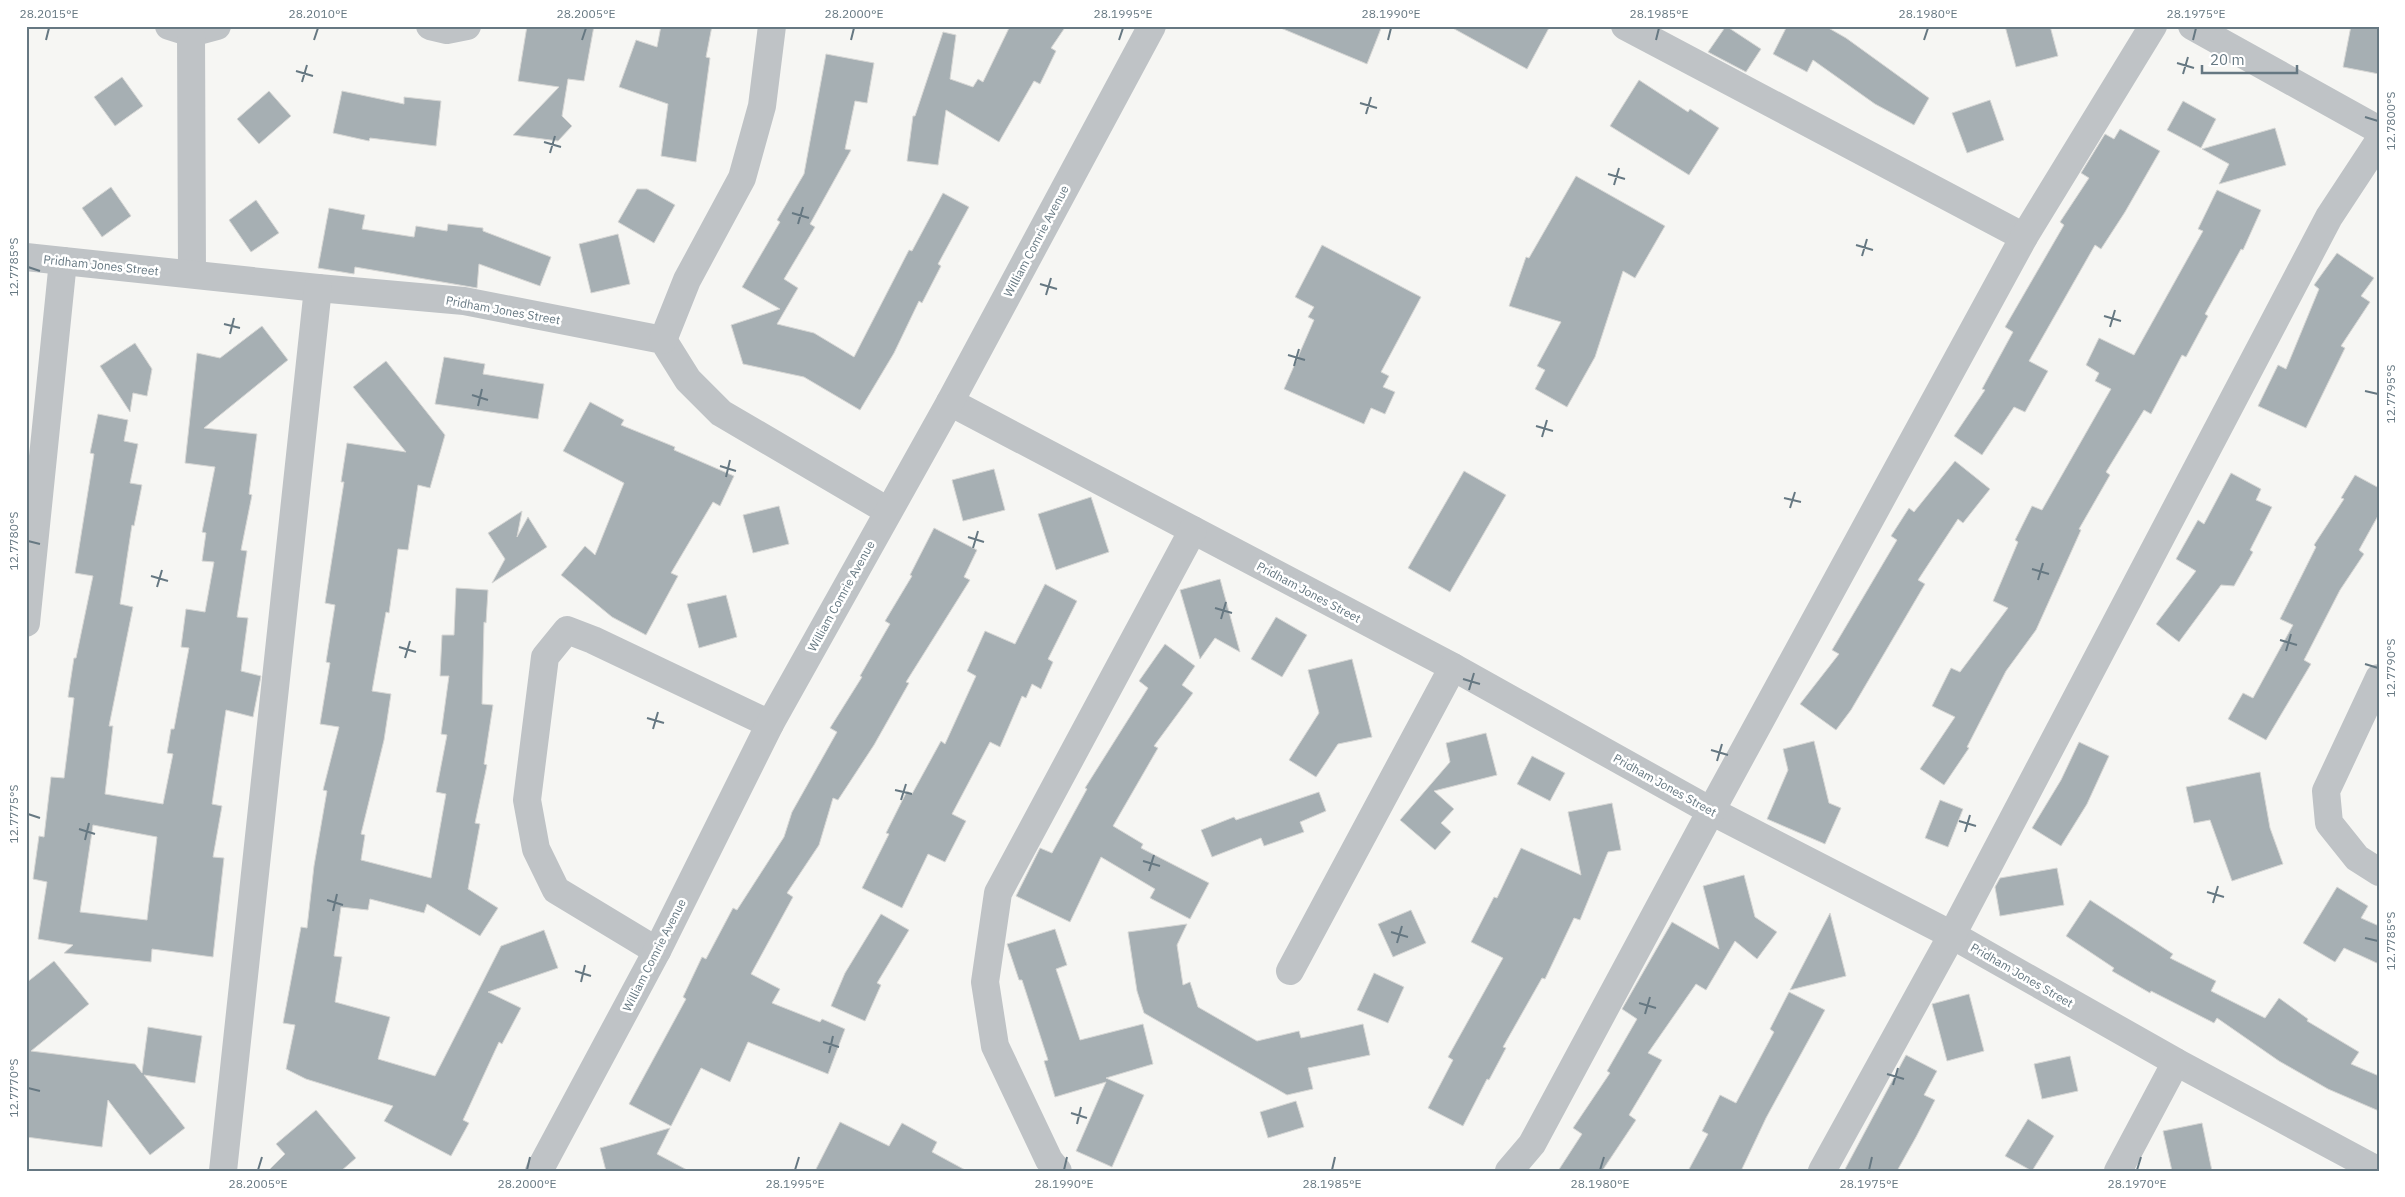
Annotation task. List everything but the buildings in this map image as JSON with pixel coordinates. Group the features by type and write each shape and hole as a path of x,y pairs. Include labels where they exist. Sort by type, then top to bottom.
{"street":[{"path":"192,274 180,30 217,26"},
{"path":"430,26 447,30 467,26"},
{"path":"772,26 762,106 742,178 687,280 663,340 688,380 721,413 888,511"},
{"name":"William Comrie Avenue","path":"539,1171 657,950 770,724 950,402 1152,26"},
{"path":"1625,26 2024,237"},
{"path":"1509,1171 1532,1144 2024,237 2153,26"},
{"path":"2192,26 2379,130"},
{"path":"1822,1171 1952,935 2328,217 2379,141"},
{"name":"Pridham Jones Street","path":"26,257 318,288 464,301 663,340"},
{"path":"26,624 63,261"},
{"path":"223,1171 318,288"},
{"name":"Pridham Jones Street","path":"950,402 1453,667 1711,811 1952,935 2176,1062 2379,1171"},
{"path":"1058,1171 1049,1160 996,1046 985,982 998,893 1193,530"},
{"path":"657,950 556,890 536,848 527,800 546,657 567,630 593,640 770,724"},
{"path":"1290,971 1453,667"},
{"path":"2379,678 2326,791 2329,823 2357,858 2379,872"},
{"path":"2118,1171 2176,1062"}]}
